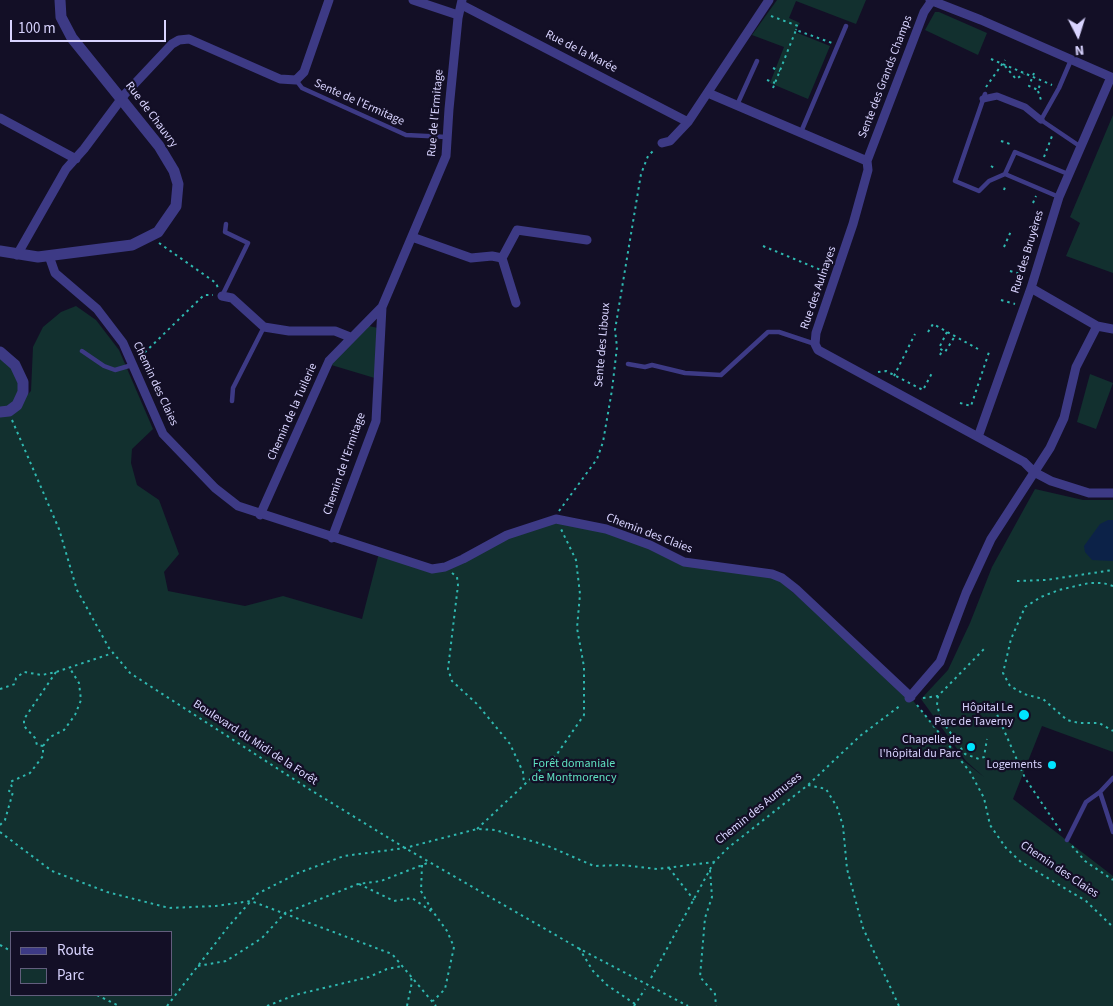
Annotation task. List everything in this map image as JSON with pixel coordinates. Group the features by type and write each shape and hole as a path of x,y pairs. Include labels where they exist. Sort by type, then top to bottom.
{"street":[{"name":"Rue de Chauvry","path":"0,251 17,255 49,256 124,247 151,237 164,226 176,206 178,184 174,171 159,146 66,28 61,17 60,0"},
{"path":"17,255 66,169 76,159 121,98 172,44 189,39 280,79 296,80 304,72 329,0"},
{"path":"413,0 458,15"},
{"path":"662,143 670,141 688,122 769,0"},
{"path":"931,1 981,20 1112,77"},
{"name":"Sente des Grands Champs","path":"867,161 924,12 931,1"},
{"name":"Rue de l'Ermitage","path":"382,307 444,165 458,15 462,2"},
{"name":"Rue de la Marée","path":"462,2 688,122"},
{"name":"Rue des Bruyères","path":"978,437 1034,278 1068,174 1112,77"},
{"path":"708,93 867,161"},
{"path":"984,97 997,96 1026,107 1041,120"},
{"path":"0,118 76,159"},
{"name":"Rue des Aulnayes","path":"867,161 868,170 837,276 816,333 815,344 824,354 1024,462 1034,472 1051,481 1089,494 1113,493"},
{"path":"516,303 502,258 517,230 587,240"},
{"path":"412,237 471,258 492,256 502,258"},
{"name":"Chemin des Claies","path":"49,256 55,274 97,309 123,343 163,434 226,499 260,515 432,569 445,567 507,535 556,519 606,529 650,545 684,562 764,572 782,578 910,698"},
{"path":"1030,288 1097,326 1113,329"},
{"path":"222,296 232,298 264,326 289,332 335,331 350,337"},
{"name":"Chemin de la Tuilerie","path":"260,515 329,361 350,337 382,307"},
{"name":"Chemin de l'Ermitage","path":"332,538 376,421 382,307"},
{"path":"367,321 381,326"},
{"path":"910,698 940,662 966,593 991,539 1050,448 1064,418 1076,367 1097,326"},
{"path":"0,352 15,365 23,382 23,392 17,405 4,412"}],"lane":[{"path":"801,132 846,26"},
{"path":"1071,60 1059,88 1041,120 1080,147"},
{"path":"737,105 757,61"},
{"name":"Sente de l'Ermitage","path":"296,80 302,88 406,135 447,137"},
{"path":"984,97 955,181 979,191 989,180 1005,174 1015,152 1068,174"},
{"path":"1005,174 1058,201"},
{"path":"222,296 248,243 225,232 226,224"},
{"path":"232,401 233,388 264,326"},
{"path":"628,364 645,367 652,365 685,373 721,375 768,332 778,332 815,344"},
{"path":"82,350 104,366 116,370 132,365"},
{"path":"1067,840 1086,802 1100,792 1113,778"},
{"path":"1100,792 1113,832"}],"path":[{"path":"762,12 798,26 773,88"},
{"path":"796,30 837,45"},
{"path":"991,59 1059,88"},
{"path":"984,97 984,90 1005,60"},
{"path":"1004,64 1016,79 1024,74"},
{"path":"772,68 780,71"},
{"path":"1034,73 1029,86 1038,90 1046,112"},
{"path":"767,80 775,83"},
{"path":"1038,90 1042,82"},
{"path":"1043,159 1052,136"},
{"path":"1001,141 1016,147"},
{"name":"Sente des Liboux","path":"556,519 597,459 603,442 617,347 615,330 641,174 648,156 662,143"},
{"path":"991,166 998,170 995,178 1014,187"},
{"path":"1004,190 1006,184"},
{"path":"1029,193 1058,201"},
{"path":"1033,203 1036,196"},
{"path":"1004,248 1011,231"},
{"path":"132,365 204,295 222,296 216,283 151,237"},
{"path":"763,246 837,276"},
{"path":"1010,270 1034,278"},
{"path":"1001,300 1024,306"},
{"path":"928,332 933,324 978,349"},
{"path":"940,355 942,350 939,348 947,332"},
{"path":"894,376 915,334"},
{"path":"942,350 945,352 954,336"},
{"path":"960,402 971,406 989,352"},
{"path":"872,380 879,371 886,371 923,390 933,371"},
{"name":"Boulevard du Midi de la Forêt","path":"4,412 59,529 77,590 113,653 130,673 309,789 405,848 578,948 688,1006"},
{"path":"477,829 557,754 584,715 584,667 577,628 580,594 576,560 556,519"},
{"path":"445,567 457,577 458,585 448,669 452,681 477,704 510,744 524,772 524,784"},
{"path":"1017,580 1046,580 1113,570"},
{"path":"1113,586 1103,583 1089,583 1059,590 1041,597 1025,608 1012,638 1003,673 1010,686 1024,694 1043,699 1067,720 1079,723 1099,723 1113,731"},
{"path":"910,698 938,696 986,647"},
{"path":"0,689 15,684 16,678 24,672 42,676 113,653"},
{"path":"0,825 5,820 8,803 13,792 9,791 12,786 10,782 30,772 42,756 43,746 50,737 64,730 82,700 79,683 69,667"},
{"path":"43,746 37,744 35,738 24,726 24,720 56,672"},
{"path":"938,696 936,705 942,719 964,754 978,759 984,757 987,739"},
{"name":"Chemin des Aumuses","path":"167,1006 252,901 265,889 316,865 344,856 405,848 477,829 495,830 548,846 594,866 621,865 657,870 714,862 730,846 808,785 860,736 910,698"},
{"name":"Chemin des Claies","path":"910,698 970,772 984,798 990,826 1006,848 1021,862 1086,901 1113,927"},
{"path":"992,703 1025,778 1067,840 1085,861 1113,880"},
{"path":"808,785 826,790 837,807 843,826 847,869 863,928 899,1006"},
{"path":"0,832 52,871 107,892 169,908 216,906 252,901 392,954 436,1006"},
{"path":"198,966 226,961 262,938 285,913 358,884 381,881 430,862"},
{"path":"651,978 714,862"},
{"path":"422,865 421,891 447,931 454,947 445,990 433,1001"},
{"path":"669,868 695,900"},
{"path":"710,870 712,897 705,918 700,976 715,994 716,1006"},
{"path":"358,884 394,901 412,898 434,913"},
{"path":"578,948 593,971 607,985 638,1006"},
{"path":"267,1006 295,995 369,977 387,969 403,966"},
{"path":"407,1006 412,982 410,973"},
{"path":"635,1005 645,989"},
{"path":"99,996 119,1006"}],"green space":[{"path":"777,0 866,0 856,24 796,1 789,18 800,23 795,32 830,46 808,99 770,83 784,47 752,35"},
{"path":"935,12 987,33 978,55 925,30"},
{"path":"1113,115 1113,273 1066,256 1080,223 1070,217"},
{"name":"Forêt domaniale de Montmorency","path":"76,306 96,320 119,350 153,429 132,449 131,463 137,485 159,500 179,554 164,572 168,591 245,606 283,596 362,619 379,553 432,569 556,519 606,529 680,561 772,574 903,689 965,762 984,777 966,761 921,699 948,670 970,623 992,567 1035,489 1083,500 1113,500 1113,752 1042,726 1013,799 1113,876 1113,1006 0,1006 0,352 21,373 17,405 31,391 33,347 43,327 61,312"},
{"path":"369,326 378,328 378,379 328,364"},
{"path":"1090,374 1113,383 1096,429 1077,422"}],"water":[{"path":"1113,520 1113,561 1092,560 1085,552 1084,546 1100,524"}],"place":[{"name":"Hôpital Le Parc de Taverny","path":"1024,715"},
{"name":"Chapelle de l'hôpital du Parc","path":"971,747"},
{"name":"Logements","path":"1052,765"}]}
